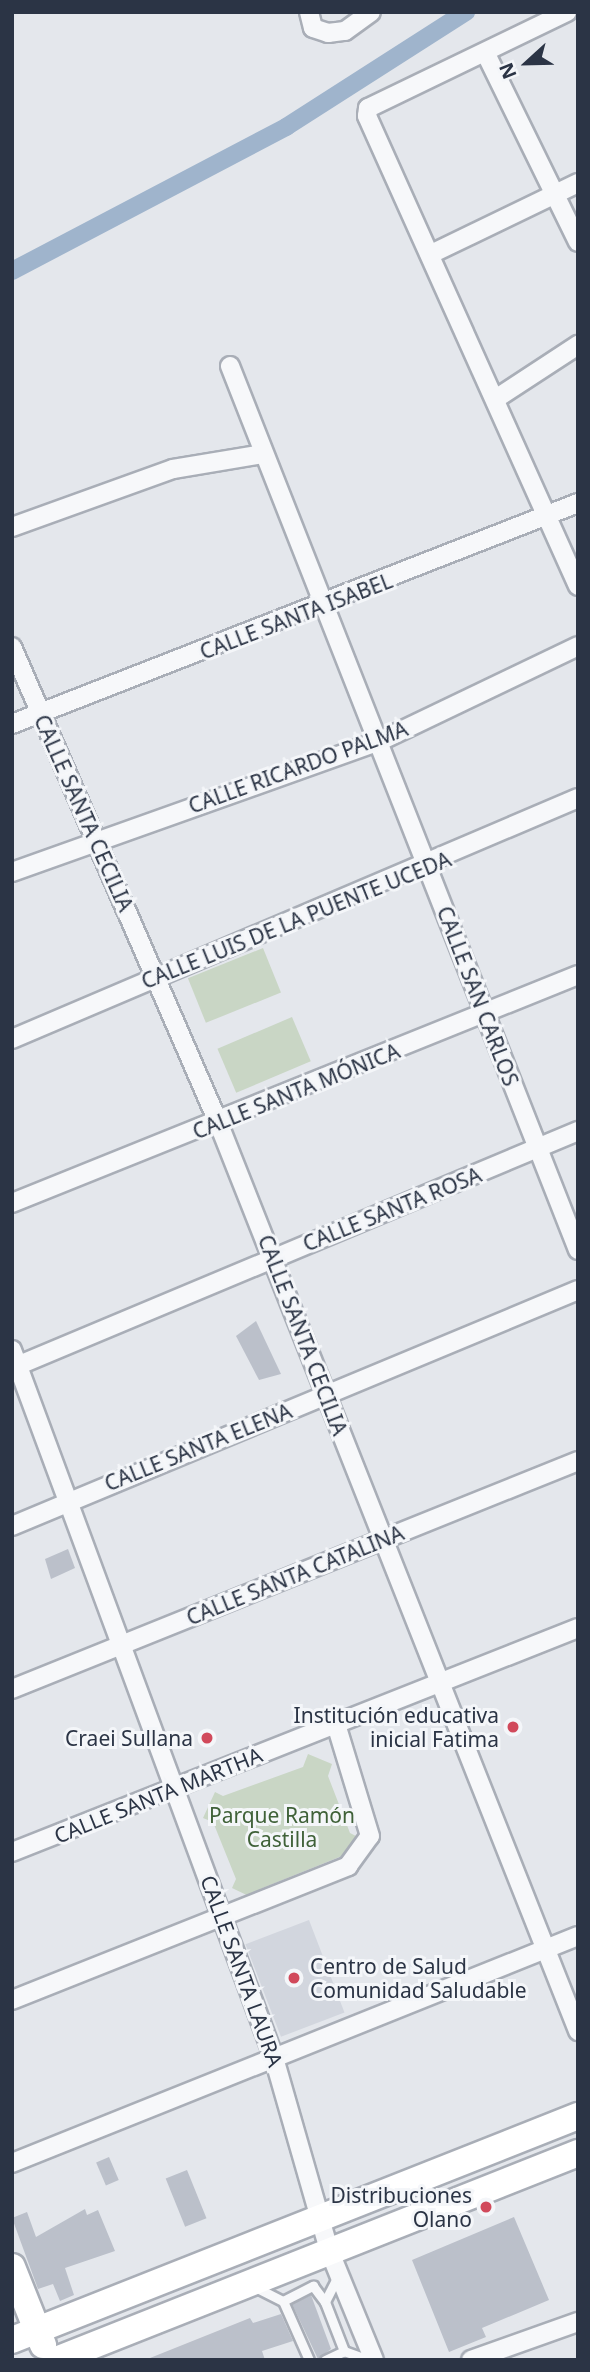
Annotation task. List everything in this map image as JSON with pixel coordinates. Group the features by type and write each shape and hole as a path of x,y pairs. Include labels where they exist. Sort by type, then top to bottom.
{"main road":[{"path":"12,2340 578,2116"},
{"path":"56,2360 248,2283 334,2262 578,2153"},
{"path":"12,2267 48,2360"}],"street":[{"path":"309,12 313,28 328,33 345,31 371,12"},
{"path":"567,12 486,54 368,108 368,123 497,398 578,586"},
{"path":"575,12 578,18"},
{"path":"486,54 578,242"},
{"path":"431,254 578,183"},
{"path":"497,398 578,345"},
{"name":"CALLE SAN CARLOS","path":"230,366 578,1251"},
{"path":"12,527 173,469 264,454"},
{"name":"CALLE SANTA ISABEL","path":"12,724 325,606 578,503"},
{"name":"CALLE RICARDO PALMA","path":"12,872 94,840 378,742 578,646"},
{"name":"CALLE SANTA CECILIA","path":"12,647 94,840 157,976 218,1122 438,1684 578,2031"},
{"name":"CALLE LUIS DE LA PUENTE UCEDA","path":"12,1039 157,976 428,867 578,798"},
{"name":"CALLE SANTA MÓNICA","path":"12,1203 486,1016 578,975"},
{"name":"CALLE SANTA ROSA","path":"14,1361 538,1150 578,1131"},
{"name":"CALLE SANTA ELENA","path":"12,1526 68,1500 578,1290"},
{"name":"CALLE SANTA LAURA","path":"14,1361 274,2058 334,2262 374,2360"},
{"name":"CALLE SANTA CATALINA","path":"12,1689 578,1461"},
{"name":"CALLE SANTA MARTHA","path":"12,1852 578,1628"},
{"path":"12,2000 223,1919 348,1866 364,1852 370,1836 336,1724"},
{"path":"12,2162 578,1936"},
{"path":"471,2360 578,2322"}],"lane":[{"path":"325,2302 334,2262"},
{"path":"248,2283 283,2301 309,2360"},
{"path":"283,2301 313,2286 325,2302 344,2351"},
{"path":"325,2360 344,2351 369,2360"}],"shaded area":[{"name":"Centro de Salud Comunidad Saludable","path":"309,1920 344,2012 281,2037 246,1944"}],"green space":[{"path":"263,948 281,993 206,1023 188,978"},
{"path":"292,1017 311,1061 236,1093 217,1049"},
{"name":"Parque Ramón Castilla","path":"308,1754 332,1764 328,1776 350,1833 360,1838 353,1859 342,1856 260,1889 255,1899 232,1888 236,1879 213,1822 203,1818 215,1792 223,1796 303,1767"}],"building":[{"path":"256,1321 281,1374 259,1380 236,1336"},
{"path":"68,1549 75,1568 51,1579 45,1559"},
{"path":"109,2157 119,2180 106,2185 96,2162"},
{"path":"187,2170 206,2218 185,2227 166,2179"},
{"path":"85,2209 87,2215 98,2210 115,2251 65,2268 74,2295 60,2301 53,2284 38,2289 12,2218 27,2212 36,2237"},
{"path":"514,2217 549,2300 482,2328 486,2337 449,2352 412,2260"},
{"path":"311,2295 331,2349 318,2359 292,2304"},
{"path":"281,2314 293,2341 262,2351 265,2360 145,2360 250,2318 253,2323"}],"waterway":[{"path":"12,271 286,127 466,12"}],"place":[{"name":"Institución educativa inicial Fatima","path":"513,1727"},
{"name":"Craei Sullana","path":"207,1738"},
{"name":"Centro de Salud Comunidad Saludable","path":"294,1978"},
{"name":"Distribuciones Olano","path":"486,2207"}]}
